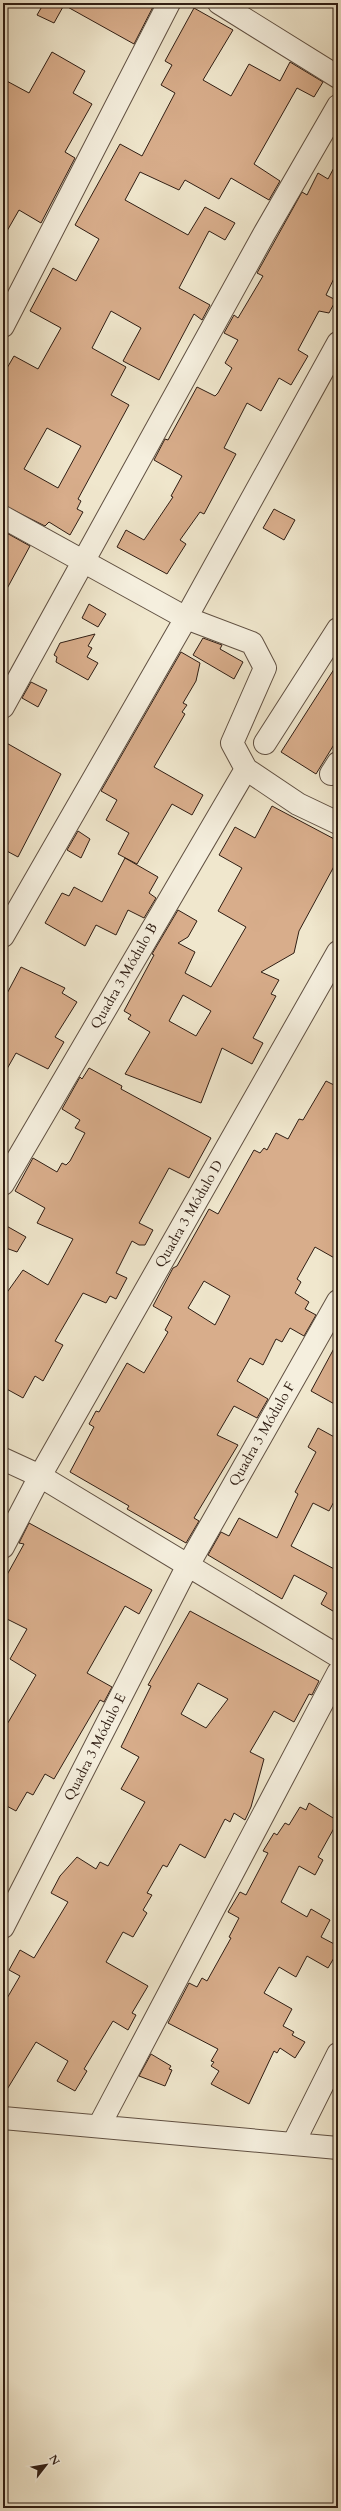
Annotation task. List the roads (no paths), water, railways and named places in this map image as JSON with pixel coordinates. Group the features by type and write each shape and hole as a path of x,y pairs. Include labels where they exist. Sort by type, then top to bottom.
{"street":[{"path":"3,326 170,3"},
{"path":"219,3 338,76"},
{"path":"3,707 264,234 338,106"},
{"path":"3,936 186,618 338,343"},
{"path":"3,517 84,560 186,618 252,643 265,668 232,743 246,769 298,804 338,822"},
{"path":"265,742 338,629"},
{"name":"Quadra 3 Módulo B","path":"3,1184 246,769"},
{"name":"Quadra 3 Módulo D","path":"3,1547 40,1476 338,952"},
{"name":"Quadra 3 Módulo F","path":"187,1567 338,1301"},
{"path":"3,1459 40,1476 187,1567 338,1656"},
{"name":"Quadra 3 Módulo E","path":"3,1927 187,1567"},
{"path":"99,2126 338,1673"},
{"path":"293,2144 338,2054"},
{"path":"3,2118 338,2148"}]}
